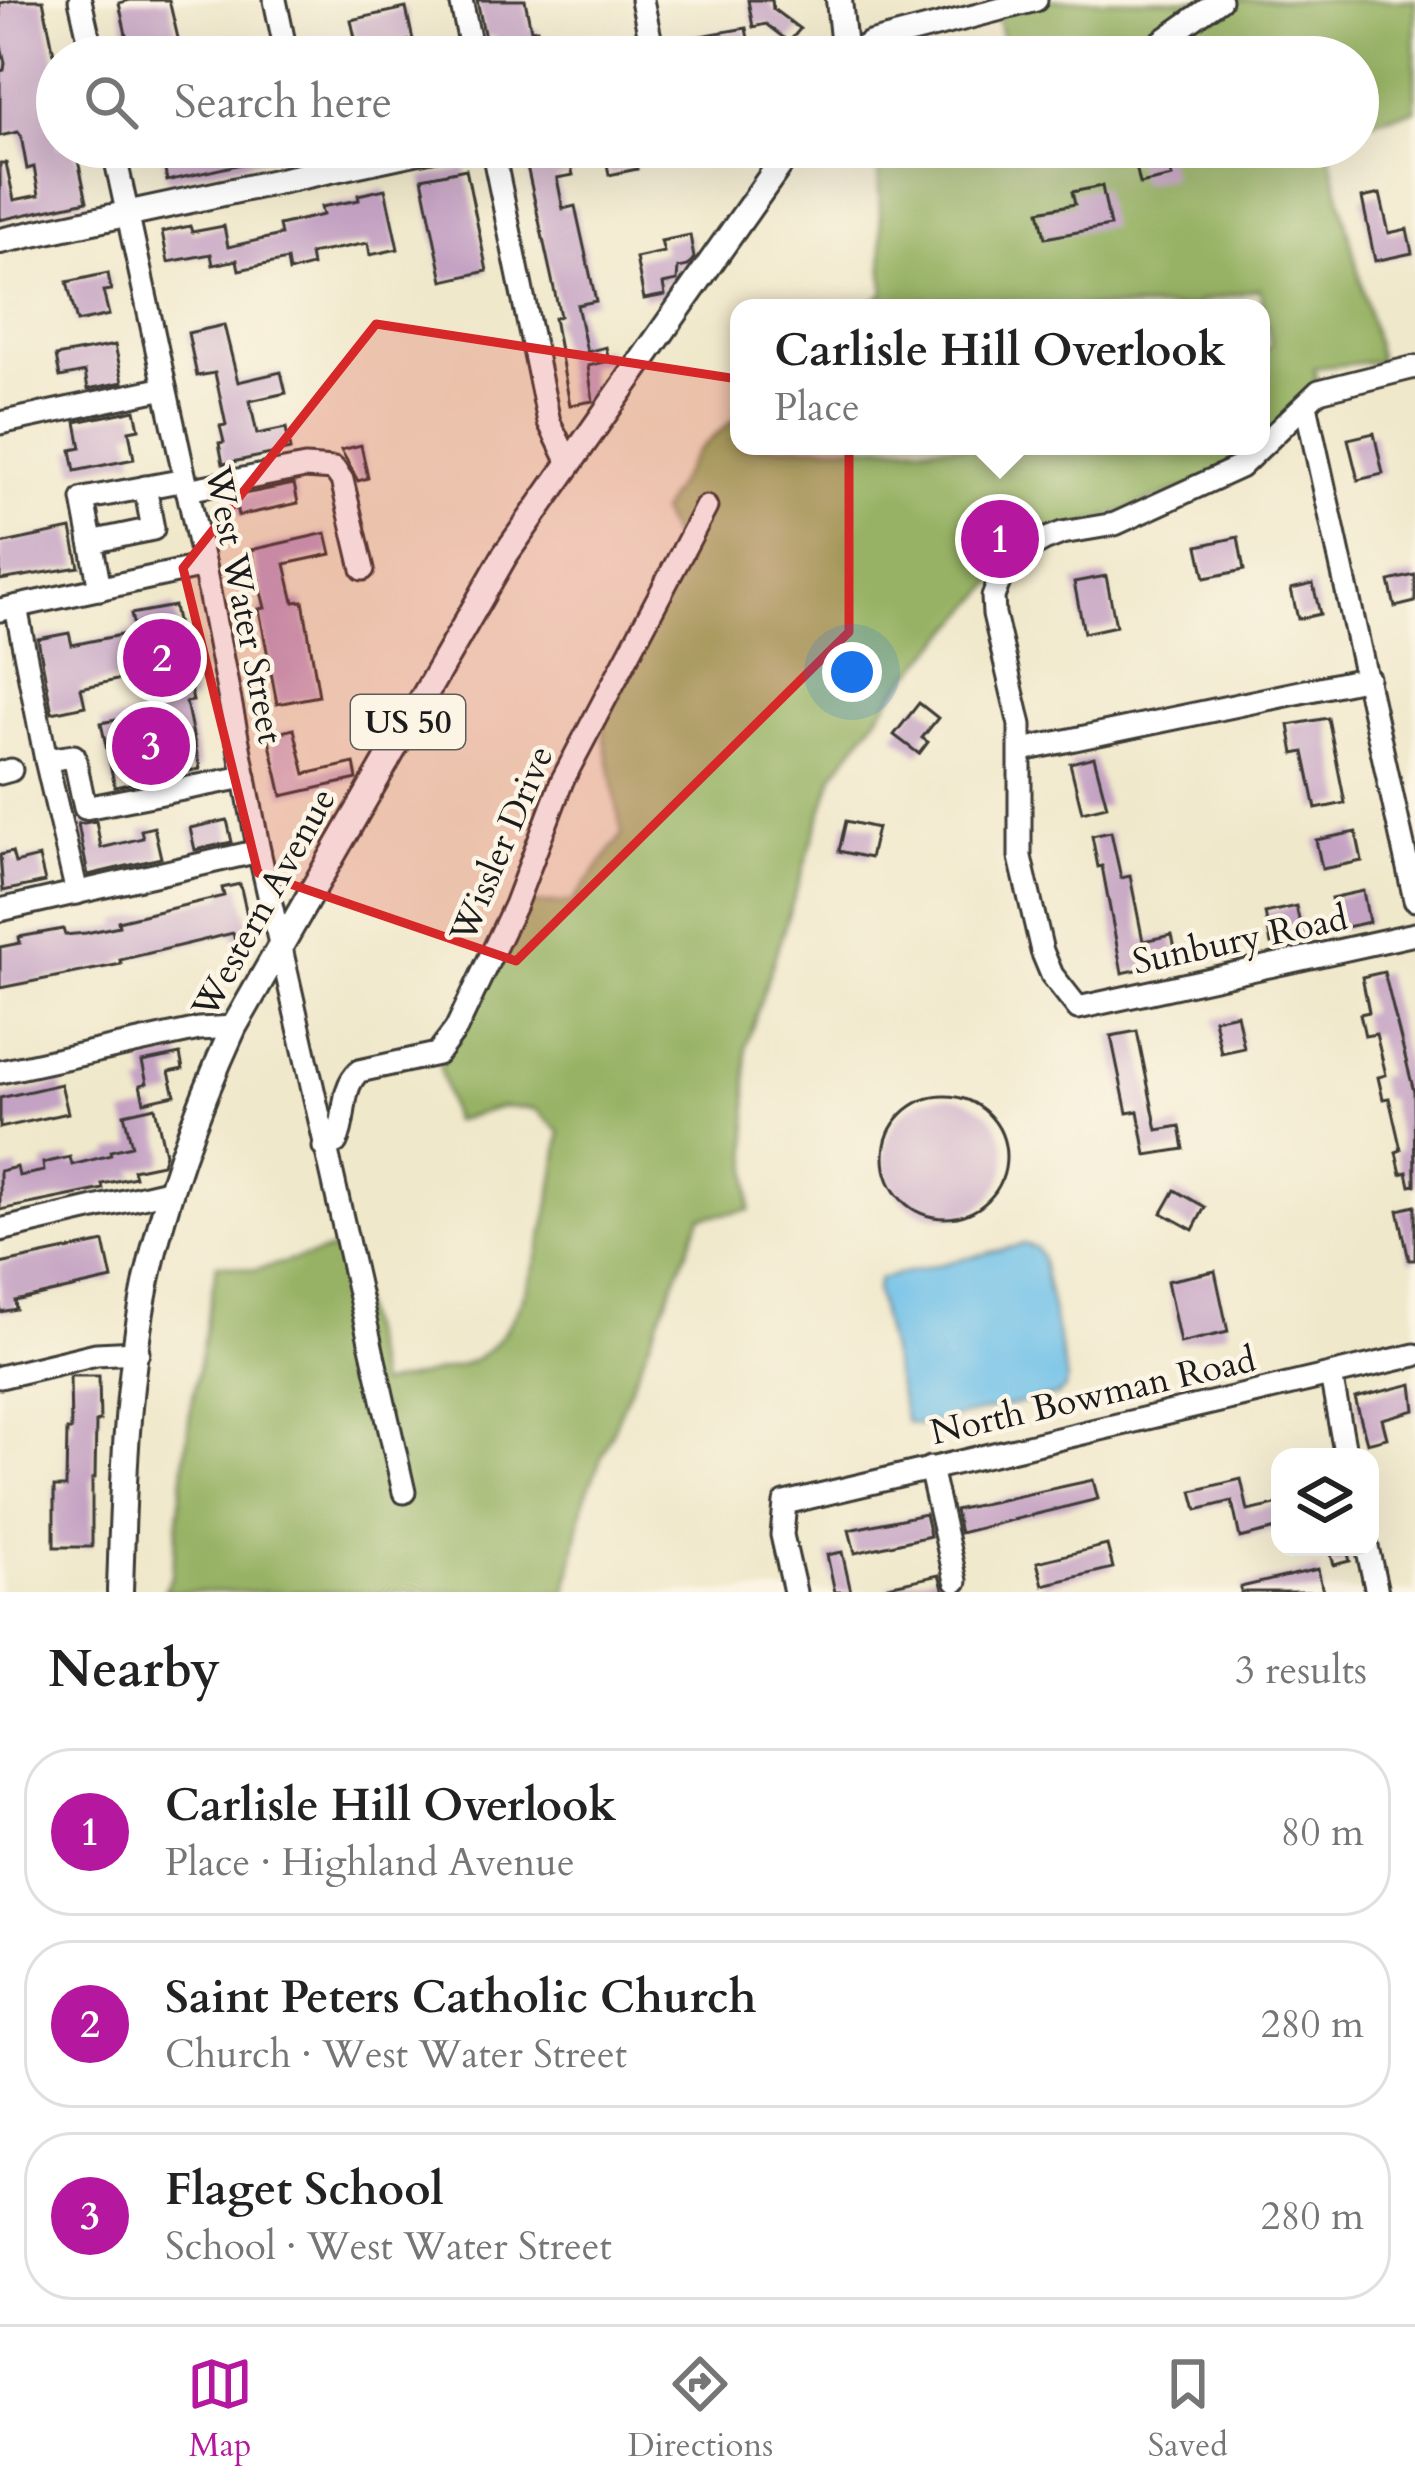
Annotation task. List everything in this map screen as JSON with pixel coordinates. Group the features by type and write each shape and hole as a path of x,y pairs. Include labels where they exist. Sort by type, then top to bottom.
{"main road":[{"path":"839,0 842,36"},
{"path":"0,242 344,168"},
{"name":"Western Avenue","path":"120,1592 124,1478 147,1281 200,1102 234,1028 505,555 777,168"}],"street":[{"path":"80,0 88,36"},
{"path":"275,0 283,36"},
{"path":"461,0 469,36"},
{"path":"642,0 650,36"},
{"path":"898,36 1035,0"},
{"path":"1169,36 1220,0"},
{"name":"West Water Street","path":"118,168 260,851 404,1492"},
{"path":"310,168 312,175"},
{"path":"496,168 549,422 570,465"},
{"path":"1270,439 1319,391 1415,367"},
{"path":"0,423 165,388"},
{"path":"1306,405 1415,900"},
{"path":"1253,455 1240,467 1115,524 1044,540 1002,574 993,597 994,614 1022,750 1368,678"},
{"path":"100,589 83,499 305,467 334,469 343,481 363,568"},
{"path":"91,542 153,530 145,487"},
{"name":"Wissler Drive","path":"324,1147 337,1142 343,1128 345,1093 359,1071 436,1054 456,1030 515,905 562,782 706,507"},
{"path":"77,892 8,609 204,566"},
{"name":"Sunbury Road","path":"1022,750 1018,841 1030,906 1052,975 1078,1008 1415,934"},
{"path":"46,760 74,756 85,808 245,777"},
{"path":"0,910 260,851"},
{"path":"0,1072 199,1029 234,1028"},
{"path":"0,1230 172,1190"},
{"path":"0,1377 96,1354 138,1352"},
{"name":"North Bowman Road","path":"795,1592 782,1535 785,1503 1415,1355"},
{"path":"1331,1375 1344,1448"},
{"path":"930,1468 956,1581"},
{"path":"1369,1556 1377,1592"}],"highlighted area":[{"path":"376,324 849,396 849,632 516,961 258,873 183,568"}],"green space":[{"path":"1036,0 1415,0 1415,110 1379,119 1379,36 1002,36 996,11"},
{"path":"878,168 1333,168 1380,361 1314,368 1319,391 1270,438 1270,299 1262,299 1260,289 1215,299 876,299 884,292"},
{"path":"730,423 730,455 1252,455 1240,467 1062,533 1002,574 897,690 834,774 746,1046 750,1210 701,1217 584,1500 567,1592 164,1592 172,1575 189,1420 217,1264 255,1270 347,1246 379,1385 479,1357 498,1340 514,1315 538,1254 560,1132 535,1109 501,1107 453,1121 437,1054 515,905 572,902 622,835 599,707 681,554 660,512 696,452"}],"water":[{"path":"1024,1244 1036,1248 1041,1256 1065,1389 1058,1395 920,1425 906,1422 876,1291 879,1279"}],"building":[{"path":"43,0 50,36 36,36 36,168 80,168 87,201 0,220 0,163 6,163 14,200 39,195 34,167 27,169 21,136 18,132 0,136 0,71 5,63 0,3"},
{"path":"169,0 177,36 126,36 119,3"},
{"path":"477,0 525,0 531,30 537,29 538,36 485,36"},
{"path":"748,0 772,0 773,9 800,29 794,36 781,36 766,24 753,27"},
{"path":"406,8 412,36 354,36 351,20"},
{"path":"746,28 747,36 700,36"},
{"path":"165,168 224,168 167,181"},
{"path":"527,168 571,168 573,175 557,178 563,209 575,206 596,301 577,305 587,352 606,347 609,361 588,366 593,401 570,405 554,318 560,316"},
{"path":"608,168 637,168 637,169 609,175"},
{"path":"1137,168 1170,168 1172,177 1140,184"},
{"path":"466,169 487,271 443,281 422,178"},
{"path":"1102,186 1110,226 1045,238 1039,211 1075,204 1072,192"},
{"path":"385,189 398,249 370,255 368,243 310,254 312,266 289,272 287,260 239,270 237,260 213,265 211,254 168,262 162,232 224,226 228,247 281,235 279,225 323,215 321,207"},
{"path":"1380,194 1389,233 1407,229 1412,253 1375,261 1362,198"},
{"path":"690,235 694,258 688,266 678,268 677,281 663,284 665,295 644,299 636,258 664,252 661,241"},
{"path":"108,273 111,290 103,291 109,315 77,322 67,282"},
{"path":"224,325 238,382 281,372 286,393 250,401 257,434 286,428 290,450 223,464 220,426 226,425 215,373 197,376 188,333"},
{"path":"115,345 123,382 88,389 85,372 60,377 56,356"},
{"path":"135,410 139,429 129,431 134,459 75,471 71,450 81,448 76,422"},
{"path":"1374,433 1383,474 1358,480 1348,439"},
{"path":"361,445 368,478 358,481 341,450"},
{"path":"294,484 298,503 238,516 234,496"},
{"path":"71,529 79,567 0,580 0,544"},
{"path":"326,533 331,554 285,564 294,602 303,601 319,696 277,704 259,609 265,608 251,550"},
{"path":"1238,537 1244,570 1205,578 1198,546"},
{"path":"1415,575 1415,602 1395,607 1389,581"},
{"path":"1106,576 1116,626 1084,633 1074,582"},
{"path":"1313,584 1320,614 1298,619 1291,589"},
{"path":"174,606 193,701 186,702 200,769 184,772 182,765 115,787 101,723 151,713 143,674 81,688 85,706 52,713 38,639 69,633 72,645 135,632 131,614"},
{"path":"919,703 938,718 922,738 928,742 919,754 894,735"},
{"path":"1328,718 1345,803 1316,809 1304,752 1294,754 1289,725"},
{"path":"294,729 305,774 354,763 357,779 282,796 268,735"},
{"path":"1094,757 1107,806 1082,812 1070,763"},
{"path":"227,820 232,842 195,850 190,828"},
{"path":"96,821 101,848 143,838 141,830 154,827 161,858 88,875 78,824"},
{"path":"846,821 877,828 870,858 839,851"},
{"path":"1111,832 1121,878 1130,876 1143,941 1172,935 1178,961 1122,973 1092,836"},
{"path":"1356,832 1362,861 1322,869 1316,840"},
{"path":"12,852 15,863 39,857 45,882 3,891 0,855"},
{"path":"240,884 252,937 235,941 233,933 120,960 121,964 0,988 0,947 20,943 19,937 119,926 118,921 224,896 222,888"},
{"path":"1363,891 1369,922 1338,929 1331,898"},
{"path":"1296,906 1303,938 1271,944 1265,913"},
{"path":"1384,972 1414,1092 1415,1185 1410,1186 1407,1172 1401,1174 1396,1152 1401,1150 1389,1098 1383,1099 1378,1077 1386,1075 1376,1034 1365,1036 1360,1014 1369,1012 1362,977"},
{"path":"1237,1014 1244,1048 1221,1053 1214,1019"},
{"path":"1137,1031 1157,1130 1180,1126 1184,1149 1146,1155 1138,1111 1127,1113 1111,1036"},
{"path":"180,1054 183,1069 169,1072 175,1095 144,1102 140,1085 147,1083 142,1062"},
{"path":"61,1084 68,1113 0,1128 0,1098"},
{"path":"945,1096 968,1100 988,1114 1002,1134 1006,1157 1002,1180 988,1200 968,1214 945,1218 922,1214 902,1200 888,1180 884,1157 888,1134 902,1114 922,1100"},
{"path":"155,1107 165,1154 162,1164 133,1170 135,1177 102,1184 103,1189 0,1210 0,1171 17,1167 19,1176 44,1171 43,1163 70,1157 72,1165 111,1155 110,1151 132,1146 124,1114"},
{"path":"1175,1190 1205,1207 1193,1230 1162,1213"},
{"path":"1415,1206 1415,1260 1409,1260 1398,1210"},
{"path":"104,1242 112,1279 15,1301 16,1309 0,1312 0,1264"},
{"path":"1215,1271 1228,1332 1180,1343 1167,1281"},
{"path":"70,1376 99,1376 92,1547 54,1547 54,1487 66,1487"},
{"path":"1412,1384 1415,1410 1382,1419 1387,1438 1367,1443 1355,1398"},
{"path":"1241,1479 1248,1511 1271,1506 1271,1530 1240,1538 1232,1501 1197,1510 1192,1491"},
{"path":"1093,1480 1098,1499 960,1533 955,1510"},
{"path":"925,1514 930,1536 855,1553 849,1530"},
{"path":"1107,1545 1113,1568 1043,1585 1037,1562"},
{"path":"842,1552 851,1592 835,1592 827,1555"},
{"path":"1332,1556 1349,1556 1350,1561 1334,1565"},
{"path":"1318,1569 1323,1592 1241,1592 1241,1587"},
{"path":"939,1575 944,1592 889,1592 888,1586"}],"place":[{"name":"Carlisle Hill Overlook","path":"1000,539"},
{"name":"Saint Peters Catholic Church","path":"162,658"},
{"name":"Flaget School","path":"151,746"}]}
